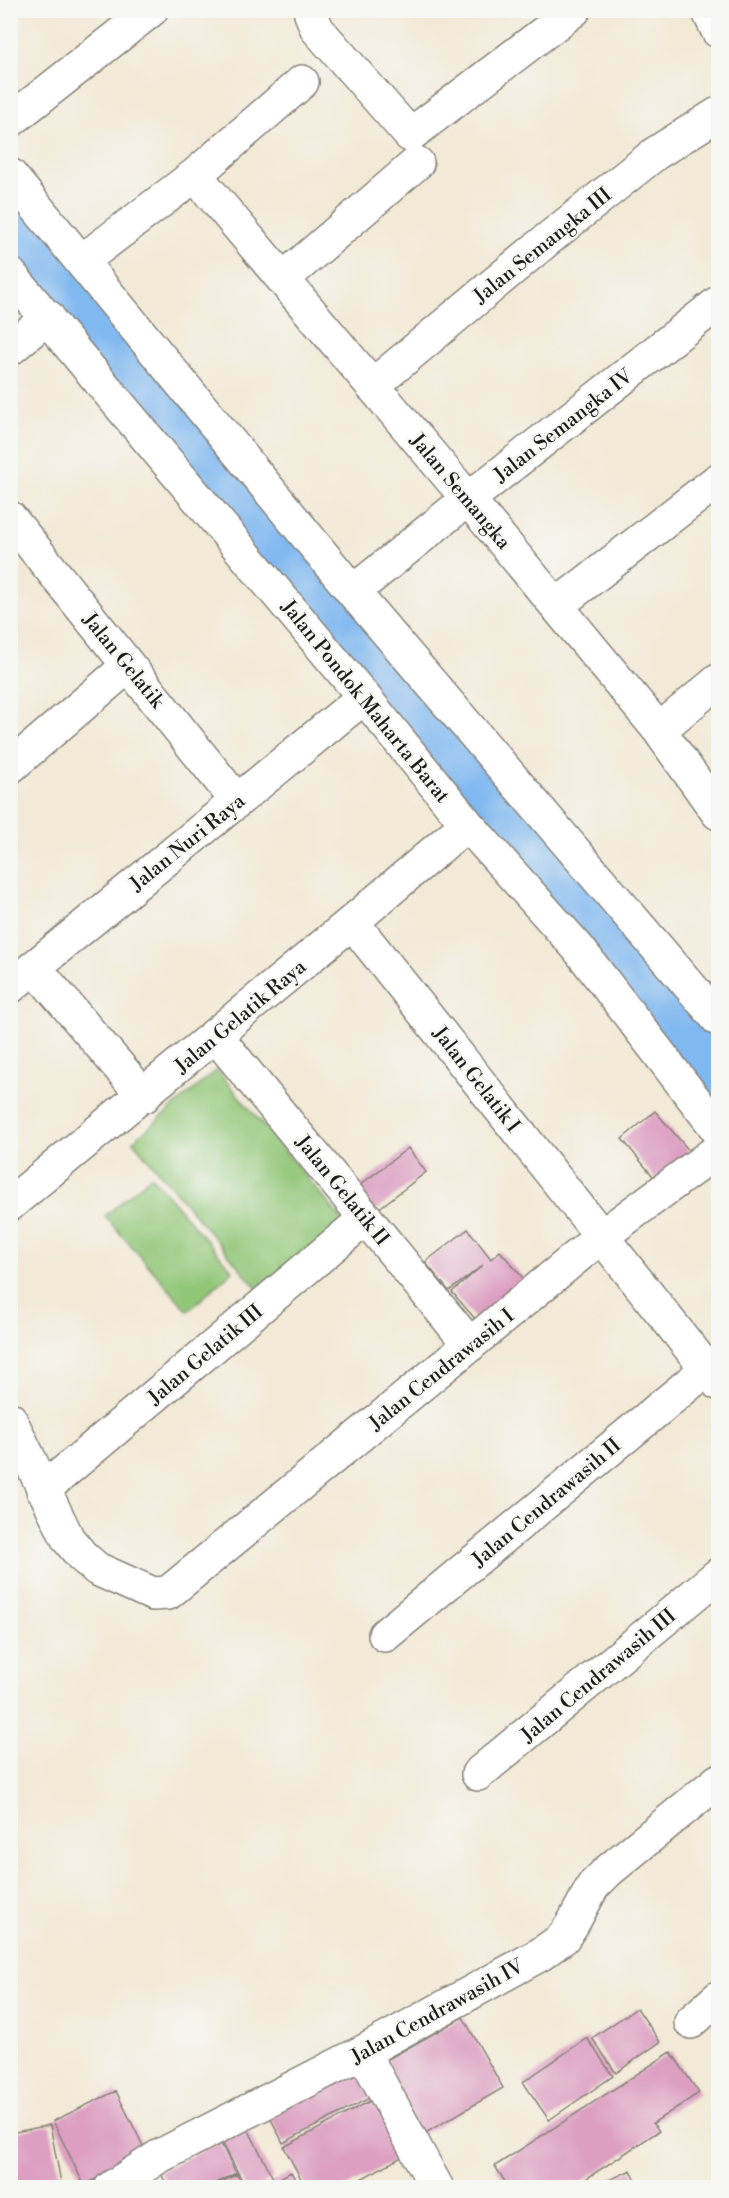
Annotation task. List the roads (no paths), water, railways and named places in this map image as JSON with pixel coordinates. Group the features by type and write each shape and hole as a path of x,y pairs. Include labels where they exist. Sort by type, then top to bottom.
{"street":[{"path":"10,121 151,10"},
{"path":"314,10 311,14 317,29 410,135 574,10"},
{"path":"708,10 718,31"},
{"path":"82,261 195,175 302,82"},
{"name":"Jalan Semangka III","path":"372,386 548,239 647,160 718,114"},
{"path":"283,279 417,163"},
{"path":"10,175 353,592 718,1019"},
{"name":"Jalan Semangka","path":"195,175 659,730 718,813"},
{"name":"Jalan Pondok Maharta Barat","path":"10,274 364,697 467,824 578,948 718,1130"},
{"name":"Jalan Semangka IV","path":"353,592 718,303"},
{"path":"10,349 48,317"},
{"path":"556,606 718,480"},
{"name":"Jalan Gelatik","path":"10,518 21,554 128,666 237,801"},
{"path":"10,766 128,666"},
{"path":"659,730 718,681"},
{"name":"Jalan Nuri Raya","path":"22,977 364,697"},
{"name":"Jalan Gelatik Raya","path":"10,1204 144,1096 467,824"},
{"name":"Jalan Gelatik I","path":"352,922 713,1376"},
{"path":"22,977 144,1096"},
{"name":"Jalan Gelatik II","path":"216,1036 470,1345"},
{"name":"Jalan Cendrawasih I","path":"43,1490 68,1539 97,1569 153,1594 168,1593 602,1236 718,1150"},
{"name":"Jalan Gelatik III","path":"43,1490 366,1218"},
{"name":"Jalan Cendrawasih II","path":"385,1635 713,1376"},
{"path":"10,1419 43,1490"},
{"name":"Jalan Cendrawasih III","path":"478,1774 718,1575"},
{"name":"Jalan Cendrawasih IV","path":"111,2187 158,2157 363,2052 541,1954 563,1938 593,1886 608,1871 718,1781"},
{"path":"691,2022 718,1998"},
{"path":"363,2052 437,2187"}],"waterway":[{"path":"10,237 107,355 718,1076"}]}
